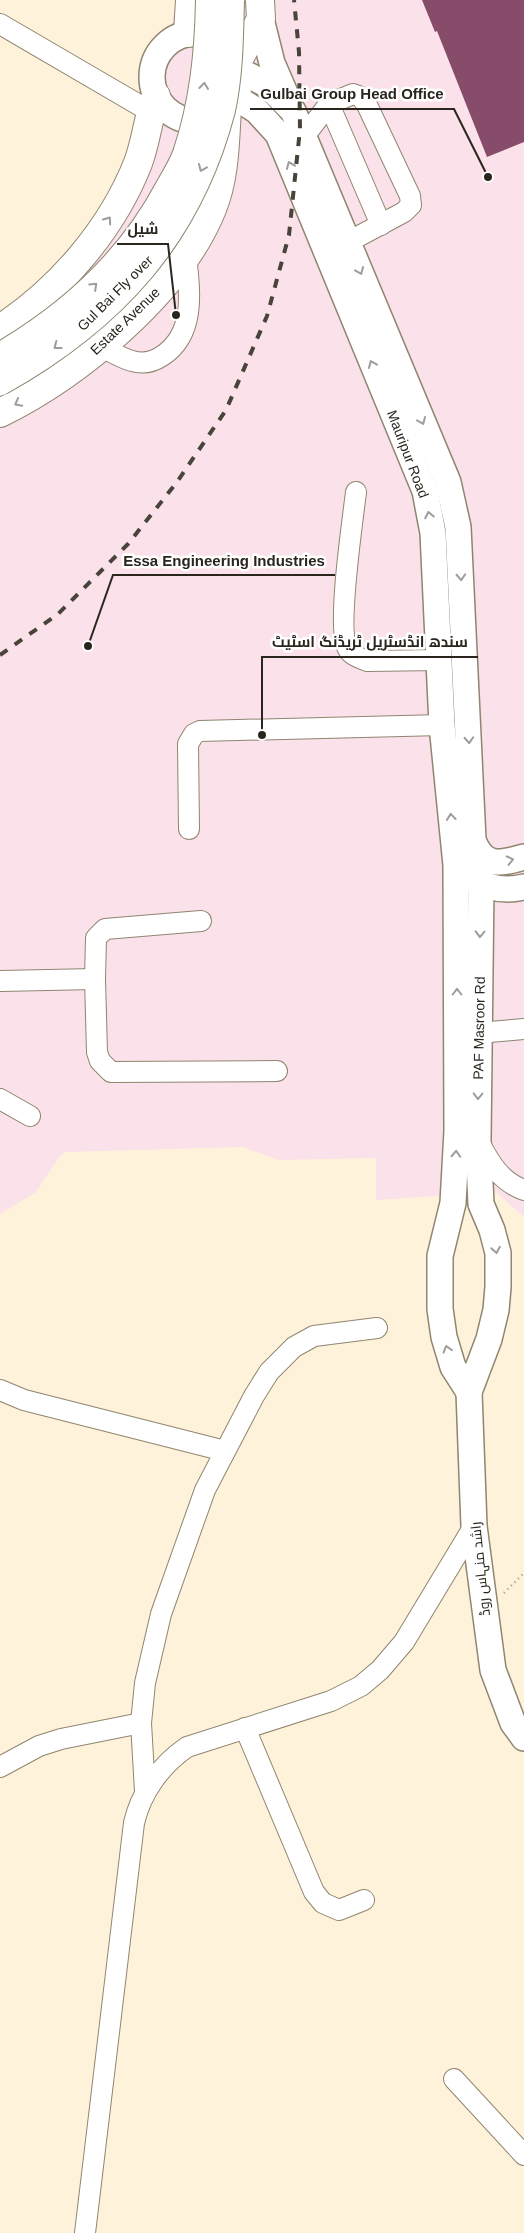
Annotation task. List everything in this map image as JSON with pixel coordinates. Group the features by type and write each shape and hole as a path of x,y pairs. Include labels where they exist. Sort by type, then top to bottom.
{"highway":[{"path":"188,33 190,0"},
{"name":"Gul Bai Fly over","path":"0,357 65,314 105,276 140,237 163,201 187,156 202,100 209,45 210,0"},
{"name":"Gul Bai Fly over","path":"0,381 40,358 79,329 155,253 181,213 204,164 221,108 229,49 230,0"},
{"path":"238,67 261,10"},
{"name":"Estate Avenue","path":"0,413 68,374 156,292 186,256 212,209 224,162 231,103"},
{"path":"2,326 41,298 85,253 110,217 138,162 153,104"}],"main road":[{"path":"261,10 272,63 293,111"},
{"path":"188,33 204,33 218,38 230,49 238,67 239,85 231,103 209,118 189,120 175,116 164,108 153,104 151,80 153,64 160,49 173,38 188,33"},
{"name":"Mauripur Road","path":"238,67 266,84 293,111 303,138 315,196 425,491 433,534 442,725 456,865"},
{"name":"Mauripur Road","path":"231,103 257,111 278,134 315,196 348,242 448,482 458,527 473,840 478,852"},
{"path":"478,852 490,862 505,862 524,857"},
{"name":"PAF Masroor Rd","path":"469,1392 453,1367 444,1337 440,1309 440,1256 453,1203 457,1131 468,1034 481,885 478,852"},
{"path":"456,865 463,874 481,885 512,890 524,887"},
{"name":"PAF Masroor Rd","path":"456,865 468,1034 478,1140 481,1204"},
{"name":"راشد منہاس روڈ","path":"481,1204 492,1230 498,1253 498,1287 496,1310 489,1339 469,1392 474,1526 493,1670 514,1723 524,1738"}],"street":[{"path":"0,24 153,104"},
{"path":"303,138 329,104 352,94 361,97 367,105 410,196 410,205 404,212 348,242"},
{"path":"329,104 381,225"},
{"path":"100,346 132,361 156,360 168,352 184,332 188,316 190,295 186,256"},
{"path":"356,492 344,592 344,642 348,650 356,657 367,661 439,660"},
{"path":"189,829 188,744 194,734 200,731 442,725"},
{"path":"201,921 104,929 96,938 94,979 100,1061 111,1072 277,1071"},
{"path":"0,981 94,979"},
{"path":"468,1034 524,1030"},
{"path":"0,1099 30,1116"},
{"path":"478,1140 492,1167 504,1180 524,1190"},
{"path":"145,1791 141,1722 145,1683 161,1614 205,1490 254,1396 269,1372 294,1347 314,1336 377,1328"},
{"path":"0,1390 24,1400 225,1452"},
{"path":"85,2233 134,1823 145,1791 175,1755 187,1747 331,1701 361,1686 380,1670 404,1642 474,1526"},
{"path":"0,1767 39,1746 61,1739 141,1722"},
{"path":"245,1728 314,1892 323,1903 339,1910 364,1900"},
{"path":"454,2079 524,2155"}],"path":[{"path":"483,1600 504,1593 524,1573"}],"shaded area":[{"path":"176,0 524,0 524,1217 496,1192 376,1200 376,1158 278,1160 243,1147 65,1152 59,1157 35,1193 0,1214 0,324 69,263 157,108"}],"building":[{"path":"422,0 524,0 524,142 487,157 437,31 435,32"}],"railway":[{"path":"0,655 58,614 128,544 177,482 226,410 267,316 289,235 300,129 299,52 294,0"}],"place":[{"name":"Gulbai Group Head Office","path":"488,177"},
{"name":"شیل","path":"176,315"},
{"name":"Essa Engineering Industries","path":"88,646"},
{"name":"سندھ انڈسٹریل ٹریڈنگ اسٹیٹ","path":"262,735"}]}
